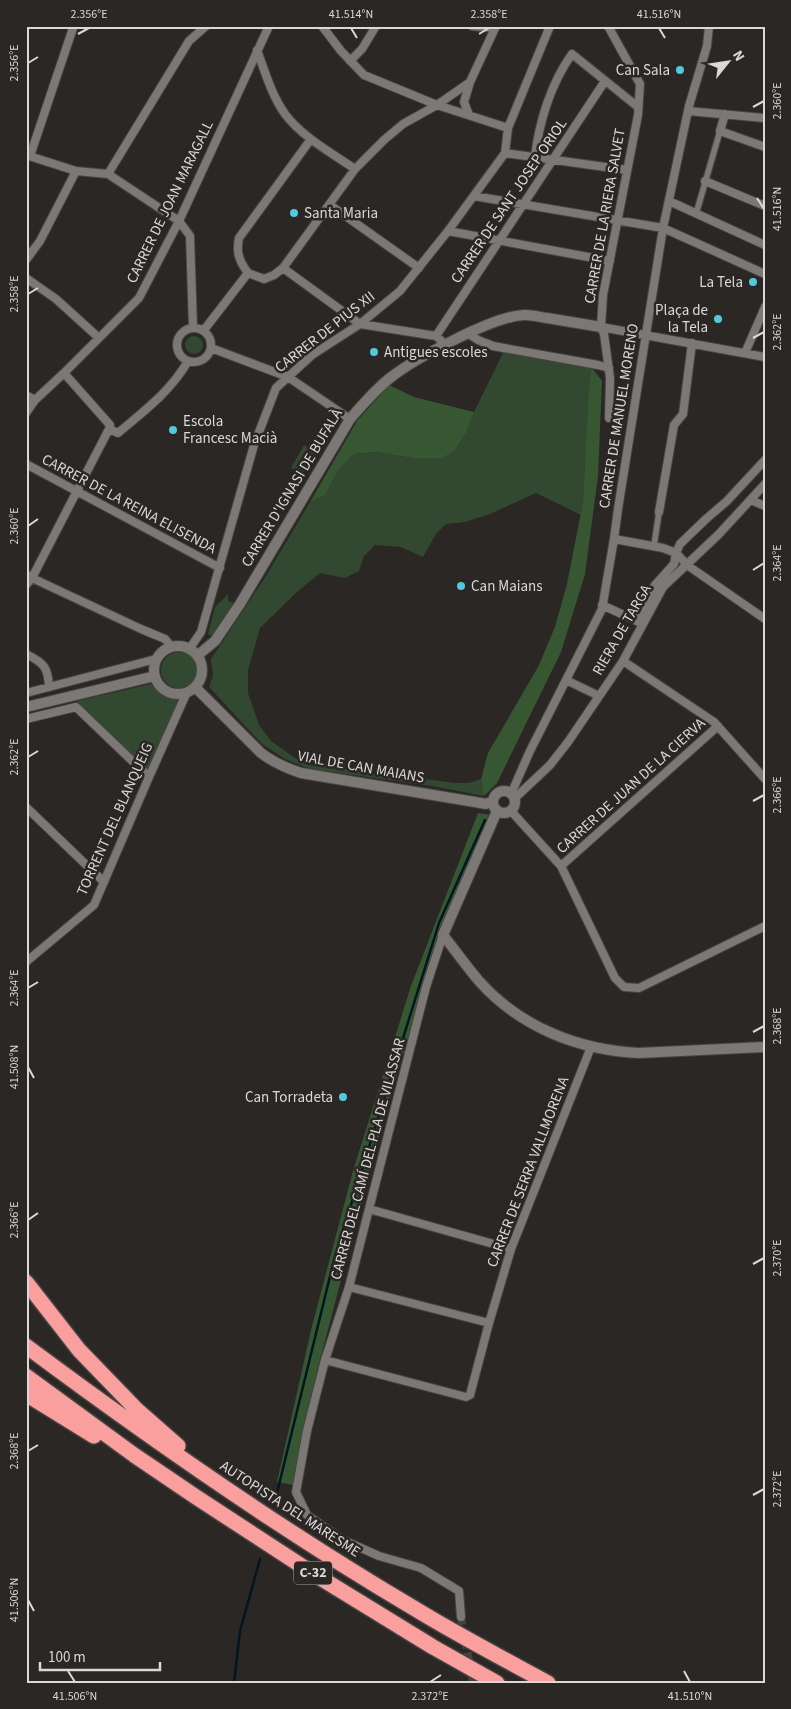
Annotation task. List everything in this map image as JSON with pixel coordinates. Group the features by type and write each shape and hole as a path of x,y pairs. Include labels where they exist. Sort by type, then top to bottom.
{"highway":[{"path":"26,1282 79,1350 137,1410 226,1489"},
{"name":"AUTOPISTA DEL MARESME","path":"26,1346 122,1418 226,1489 411,1607 548,1683"},
{"name":"C-32","path":"26,1376 134,1455 331,1584 433,1647 497,1683"},
{"name":"C-32","path":"26,1394 86,1432 134,1455"}],"street":[{"path":"108,174 189,41 206,26"},
{"name":"CARRER DE JOAN MARAGALL","path":"26,413 35,400 138,298 180,221 269,26"},
{"path":"322,26 350,61 364,75 437,105 508,128"},
{"path":"350,61 362,49 376,26"},
{"path":"469,115 464,102 470,82 495,27 472,26"},
{"path":"550,26 508,128 505,153 627,170"},
{"name":"CARRER DE LA RIERA SALVET","path":"608,26 640,84 627,170 603,295 600,326 604,334 609,368 609,418"},
{"name":"CARRER DE MANUEL MORENO","path":"512,797 530,751 602,605 663,228 688,111 707,46 709,26"},
{"path":"72,28 28,156 76,171 108,174 180,221 190,236 193,327"},
{"path":"257,50 265,72 286,115 311,139 355,169"},
{"path":"536,157 543,118 550,94 563,66 572,54 638,107"},
{"name":"CARRER DE SANT JOSEP ORIOL","path":"436,336 605,81"},
{"path":"311,139 239,238 237,249 239,259 248,273 264,279 274,275 283,268 355,169 384,140 403,124 437,105 470,82"},
{"path":"688,111 765,118"},
{"path":"696,214 725,114"},
{"path":"720,131 765,147"},
{"name":"CARRER DE PIUS XII","path":"194,652 254,446 276,388 312,355 360,324 400,290 448,231 505,153"},
{"path":"26,260 40,241 76,171"},
{"path":"705,181 765,206"},
{"path":"474,196 663,228 765,274"},
{"path":"668,201 765,245"},
{"path":"330,205 419,268"},
{"path":"448,231 610,261"},
{"path":"283,268 360,324 436,336 446,345"},
{"path":"204,330 248,273"},
{"path":"26,278 56,298 99,338"},
{"path":"746,353 765,307"},
{"name":"CARRER D'IGNASI DE BUFALÀ","path":"194,652 215,641 240,604 350,419 388,379 446,345 480,328 505,319 524,315 600,326"},
{"path":"600,326 765,357"},
{"path":"193,327 204,330 210,337 211,348 208,354 198,362 188,361 181,356 176,345 181,333 193,327"},
{"path":"469,334 478,340 494,346 609,368"},
{"path":"654,546 674,425 684,414 692,344"},
{"path":"211,348 288,377 350,419"},
{"path":"110,429 118,433 145,411 166,392 180,375 188,361"},
{"path":"26,585 29,576 110,429 110,424 64,373"},
{"path":"26,395 35,400"},
{"path":"602,605 640,622 655,585 674,564 680,544 727,501 765,460"},
{"name":"CARRER DE LA REINA ELISENDA","path":"26,464 220,568"},
{"name":"RIERA DE TARGA","path":"512,797 550,764 568,742 623,661 640,622 663,587 752,500 765,484"},
{"path":"752,500 765,506"},
{"path":"614,539 654,546 676,553 687,565 765,619"},
{"path":"29,576 166,639 171,646"},
{"path":"171,646 184,646 194,652 202,668 202,675 191,690 172,693 165,690 155,676 156,659 165,649 171,646"},
{"path":"26,654 41,661 48,673 49,687"},
{"path":"26,693 156,659"},
{"path":"623,661 714,722 765,779"},
{"path":"26,707 155,676"},
{"path":"566,680 599,696"},
{"name":"TORRENT DEL BLANQUEIG","path":"26,962 94,905 149,777 191,690"},
{"name":"VIAL DE CAN MAIANS","path":"191,690 261,753 290,770 495,806"},
{"path":"26,719 76,707 149,777"},
{"name":"CARRER DE JUAN DE LA CIERVA","path":"561,866 718,726"},
{"path":"495,806 504,813 511,811 514,806 512,797 504,792 499,792 496,795 495,806 444,935 478,980 510,1010 526,1021 567,1040 619,1052 639,1053 765,1047"},
{"path":"26,807 104,882"},
{"path":"511,811 561,866 603,955 615,978 624,987 639,988 765,926"},
{"name":"CARRER DEL CAMÍ DEL PLA DE VILASSAR","path":"444,935 426,987 349,1287 325,1360 307,1431 296,1492 307,1515 343,1540 379,1556 421,1568 459,1591 461,1617"},
{"path":"26,950 33,956"},
{"name":"CARRER DE SERRA VALLMORENA","path":"325,1360 466,1397 470,1395 511,1248 591,1047"},
{"path":"369,1209 511,1248"},
{"path":"349,1287 489,1323"}],"green space":[{"path":"194,336 200,339 203,345 200,351 194,354 188,351 185,345 188,339"},
{"path":"504,351 592,368 581,515 536,493 490,514 465,522 446,524 436,534 423,557 401,547 375,545 364,556 359,571 345,578 320,573 298,591 260,628 248,670 248,693 259,725 271,741 295,758 310,765 456,783 469,783 481,779 484,796 432,786 310,769 285,759 262,744 209,687 213,675 211,659 266,576 310,502 325,495 339,469 354,454 375,452 412,458 442,458 454,452 466,433 474,412"},
{"path":"592,368 602,381 598,476 585,574 561,652 497,783 484,796 481,779 488,753 538,667 555,627 567,584 583,502 588,404"},
{"path":"389,385 414,397 474,412 466,433 454,452 442,458 412,458 375,452 354,454 339,469 325,495 310,502 357,421"},
{"path":"304,445 315,452 303,474 291,468"},
{"path":"228,594 228,601 236,604 214,638 208,634 215,607"},
{"path":"179,652 191,658 197,670 191,682 179,688 167,682 161,670 167,658"},
{"path":"151,684 167,697 179,698 147,771 77,701"},
{"path":"478,813 492,815 441,931 386,1110 317,1371 293,1485 277,1482 311,1330 353,1171 411,986"}],"waterway":[{"path":"274,1505 335,1256 439,923 485,820"},
{"path":"234,1683 240,1631 260,1559"}],"tunnel":[{"path":"461,1617 473,1683"}],"place":[{"name":"Can Sala","path":"680,70"},
{"name":"Santa Maria","path":"294,213"},
{"name":"La Tela","path":"753,282"},
{"name":"Plaça de la Tela","path":"718,319"},
{"name":"Antigues escoles","path":"374,352"},
{"name":"Escola Francesc Macià","path":"173,430"},
{"name":"Can Maians","path":"461,586"},
{"name":"Can Torradeta","path":"343,1097"}]}
